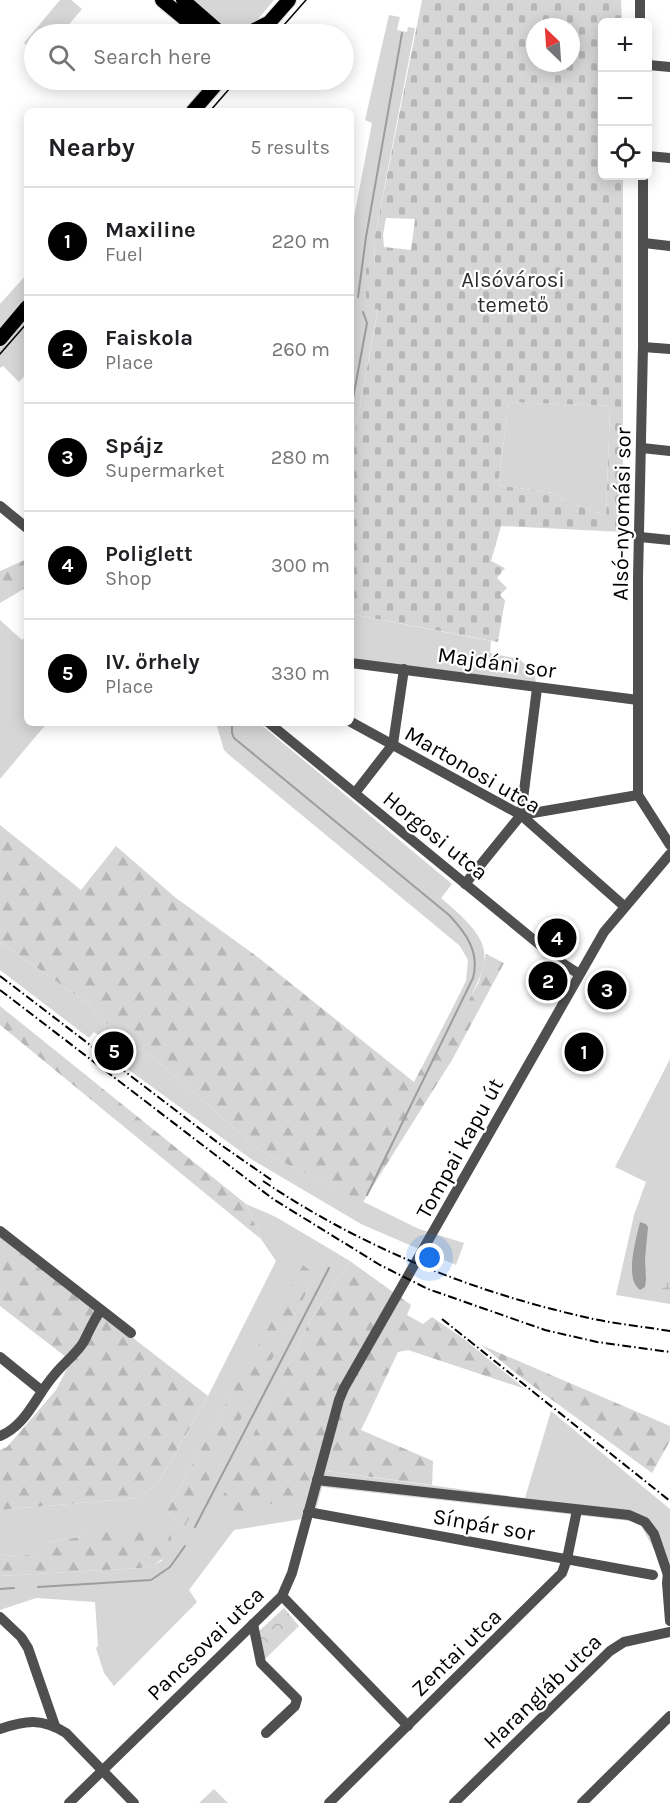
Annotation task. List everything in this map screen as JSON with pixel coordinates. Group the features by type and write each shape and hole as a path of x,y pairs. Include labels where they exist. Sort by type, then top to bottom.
{"main road":[{"path":"162,0 200,24"},
{"path":"183,0 206,24"},
{"path":"268,24 289,0"},
{"path":"264,24 273,19"},
{"path":"195,108 210,90"},
{"path":"3,333 24,310"}],"street":[{"path":"640,0 640,18"},
{"path":"652,65 670,67"},
{"path":"652,156 670,158"},
{"name":"Alsó-nyomási sor","path":"638,795 643,180"},
{"path":"644,243 670,246"},
{"path":"643,347 670,349"},
{"path":"642,448 670,451"},
{"path":"0,506 24,526"},
{"path":"640,537 670,540"},
{"name":"Majdáni sor","path":"354,663 638,700"},
{"path":"355,793 393,744 404,669"},
{"path":"465,884 522,815 537,688"},
{"name":"Martonosi utca","path":"354,724 522,815 624,906"},
{"name":"Horgosi utca","path":"273,726 562,963 579,974"},
{"path":"522,815 638,795 670,845"},
{"name":"Tompai kapu út","path":"317,1480 344,1388 604,932 670,854"},
{"path":"0,1231 131,1333"},
{"path":"0,1436 13,1430 22,1420 42,1391 82,1343 101,1310"},
{"path":"0,1357 42,1391"},
{"path":"317,1480 629,1515 645,1522 654,1534 669,1575 667,1583 670,1621"},
{"name":"Pancsovai utca","path":"69,1803 282,1596 292,1573 317,1480"},
{"name":"Zentai utca","path":"329,1803 551,1586 562,1573 567,1559 577,1510"},
{"name":"Sínpár sor","path":"308,1512 653,1575"},
{"path":"282,1596 408,1726"},
{"path":"0,1617 28,1648 55,1726"},
{"path":"253,1624 261,1663 297,1699 296,1706 266,1733"},
{"name":"Harangláb utca","path":"454,1803 610,1651 624,1642 670,1632"},
{"path":"582,1803 670,1716"},
{"path":"0,1729 20,1722 55,1726 66,1733 134,1803"}],"green space":[{"path":"60,0 71,0 82,9 69,24 40,24"},
{"path":"191,0 274,0 254,24 222,24"},
{"name":"Alsóvárosi temető","path":"422,0 621,0 622,18 598,18 598,180 623,180 623,532 501,526 491,561 505,568 497,578 507,588 500,595 505,600 498,642 354,615 354,438 378,309 366,308 366,268 374,268 375,236","holes":["386,218 415,219 411,250 384,247 383,235","509,402 610,406 606,516 568,502 553,493 498,485"]},
{"path":"389,15 400,17 397,30 407,32 408,27 415,28 375,236 374,268 366,269 366,307 378,308 354,438 354,217 372,123 365,120"},
{"path":"24,277 24,376 19,382 3,366 0,368 0,304"},
{"path":"509,402 610,406 606,516 568,502 553,493 498,485"},
{"path":"24,560 24,589 0,603 0,571"},
{"path":"354,615 491,641 490,653 519,659 534,672 536,682 354,659"},
{"path":"0,620 22,640 24,638 24,726 44,726 0,779"},
{"path":"217,726 263,726 452,884 441,898 473,929 481,941 484,953 478,981 458,1020 449,1015 466,981 468,960 460,946 224,750"},
{"path":"0,825 81,890 116,846 176,898 259,958 414,1082 449,1015 458,1019 479,982 486,954 504,963 452,1060 363,1202 262,1152 161,1064 116,1033 87,1003 0,942"},
{"path":"0,942 87,1003 116,1033 161,1064 262,1152 419,1229 464,1243 456,1265 361,1224 251,1159 122,1065 128,1057 94,1032 89,1038 0,970"},
{"path":"0,1006 246,1204 261,1239 0,1025"},
{"path":"670,1059 670,1304 616,1295 634,1215 646,1182 615,1167"},
{"path":"246,1204 276,1217 350,1261 311,1319 212,1519 311,1469 525,1498 551,1411 670,1509 670,1586 662,1584 662,1564 639,1522 322,1487 314,1517 234,1530 189,1590 197,1602 114,1686 104,1673 96,1648 98,1646 95,1602 36,1598 0,1610 0,1576 140,1568 152,1566 163,1560 90,1529 79,1537 51,1542 39,1552 17,1557 0,1554 0,1510 138,1498 157,1485 208,1396 276,1261 261,1239","holes":["303,1266 311,1284 184,1525 166,1512"]},
{"path":"0,1235 208,1396 157,1485 138,1498 0,1510 0,1450 7,1447 56,1390 71,1361 0,1306"},
{"path":"350,1261 411,1305 407,1315 423,1324 432,1317 464,1339 525,1389 408,1350 398,1352 361,1430 433,1461 432,1485 311,1469 309,1494 211,1520 311,1319"},
{"path":"303,1265 313,1273 311,1284 185,1526 166,1512"},
{"path":"670,1271 670,1297 660,1285"},
{"path":"481,1345 670,1426 670,1441 652,1473 522,1378"},
{"path":"114,1526 171,1535 171,1552 153,1566 140,1568 0,1576 0,1554 17,1557 38,1552 51,1542 79,1537 89,1529"},
{"path":"284,1608 299,1626 264,1660 258,1632"},
{"path":"214,1789 228,1803 199,1803"}],"shaded area":[{"path":"640,1222 648,1227 645,1287 640,1290 633,1277 632,1258"}],"waterway":[{"path":"358,297 366,237 402,33"},
{"path":"354,393 367,323 363,312"},
{"path":"232,726 234,738 449,915 466,936 473,951 475,960 473,978 367,1195"},
{"path":"195,1527 329,1268"},
{"path":"38,1587 151,1580 170,1567 185,1546"},
{"path":"0,1589 14,1588"}],"tram line":[{"path":"285,24 306,0"},
{"path":"213,108 228,90"},
{"path":"0,354 24,326"}],"railway":[{"path":"0,976 221,1145 273,1181"},
{"path":"0,990 273,1199 380,1265 428,1289 545,1330 597,1342 670,1352"},
{"path":"263,1181 299,1204 375,1245 453,1278 576,1315 670,1331"},
{"path":"442,1319 670,1501"}],"place":[{"name":"Poliglett","path":"557,938"},
{"name":"Faiskola","path":"548,981"},
{"name":"Spájz","path":"607,990"},
{"name":"IV. őrhely","path":"114,1051"},
{"name":"Maxiline","path":"584,1052"}]}
